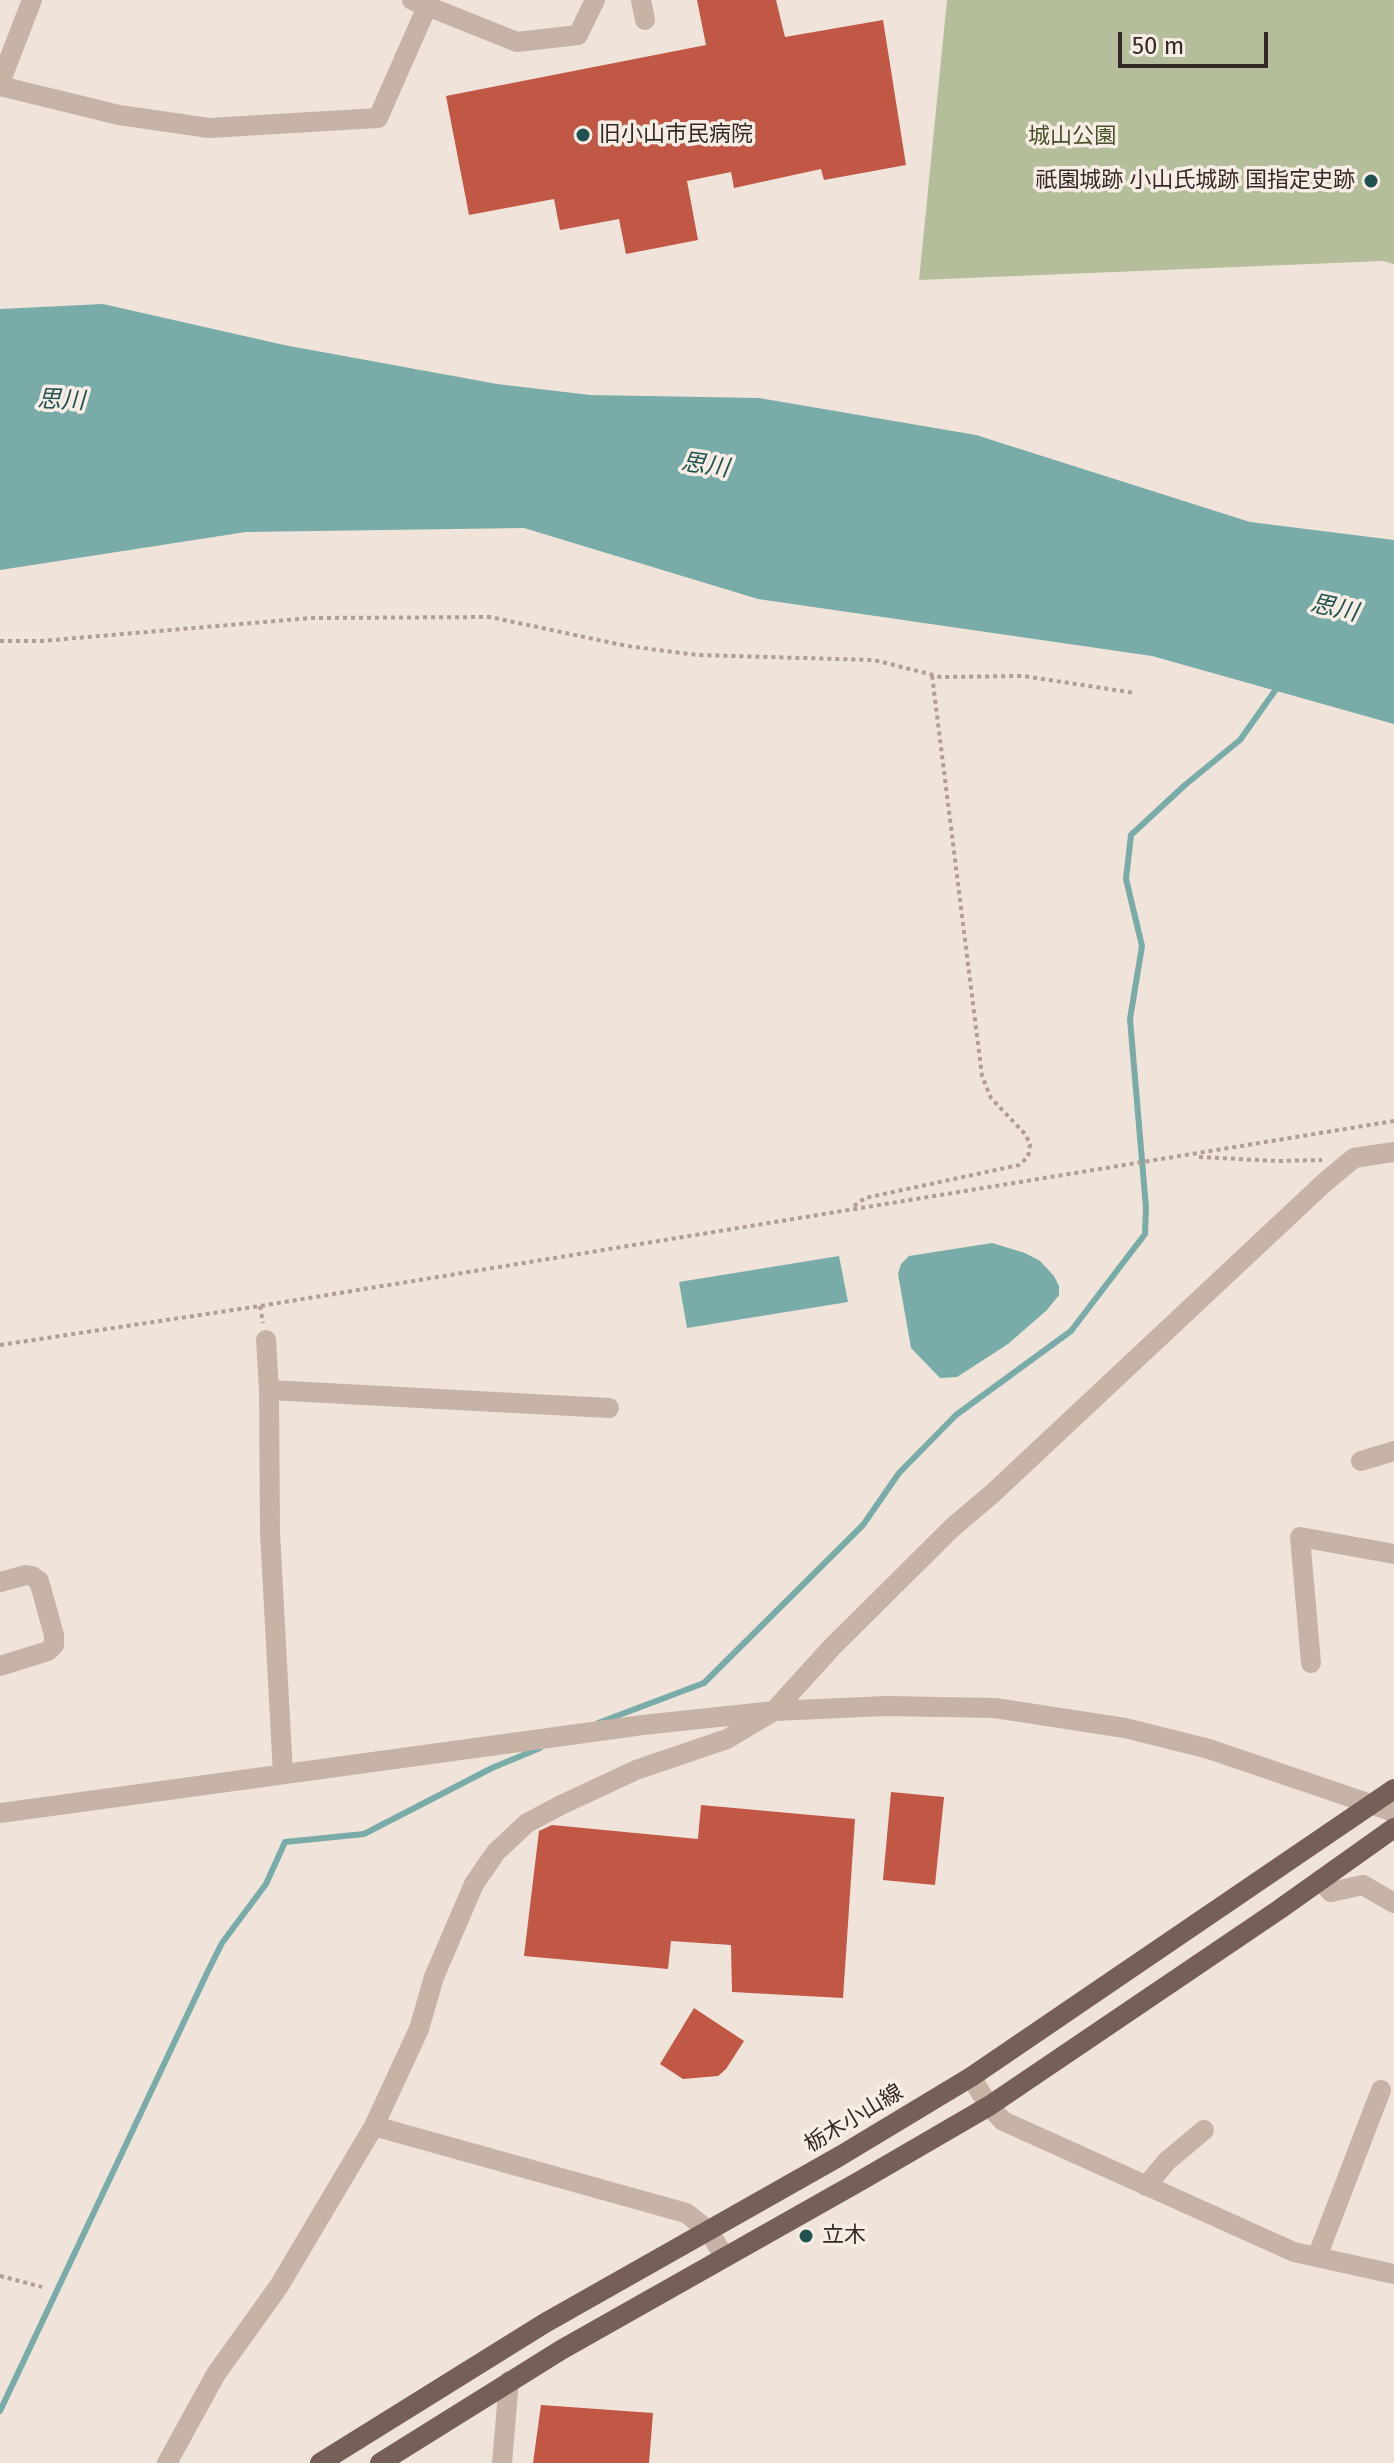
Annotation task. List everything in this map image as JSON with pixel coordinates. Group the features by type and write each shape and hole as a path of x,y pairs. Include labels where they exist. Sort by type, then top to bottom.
{"main road":[{"name":"栃木小山線","path":"320,2463 545,2323 840,2156 971,2077 1394,1789"},
{"path":"380,2463 509,2381 989,2106 1394,1828"}],"street":[{"path":"32,0 0,84 119,115 209,128 378,118 423,2 517,42 578,35 595,0"},
{"path":"167,2463 216,2374 279,2286 374,2126 419,2029 435,1972 474,1884 496,1852 527,1823 561,1805 636,1770 727,1739 774,1711 832,1647 953,1527 1312,1194 1354,1158 1394,1152"},
{"path":"266,1340 270,1533 283,1774"},
{"path":"269,1390 609,1408"},
{"path":"1361,1461 1394,1451"},
{"path":"1311,1663 1300,1537 1394,1554"},
{"path":"0,1582 26,1575 39,1581 54,1635 54,1645 48,1651 0,1666"},
{"path":"0,1813 627,1727 774,1711 886,1706 995,1708 1125,1728 1209,1749 1394,1812"},
{"path":"1320,1880 1331,1892 1363,1885 1394,1903"},
{"path":"971,2077 989,2106 1003,2121 1294,2252 1394,2274"},
{"path":"1317,2257 1381,2090"},
{"path":"374,2126 686,2213 708,2230 724,2256"},
{"path":"1146,2186 1167,2161 1204,2130"},
{"path":"502,2463 509,2381"}],"path":[{"path":"0,641 41,641 311,618 490,617 627,646 698,655 874,660 941,677 1023,676 1135,693"},
{"path":"851,1209 865,1198 1019,1165 1028,1157 1030,1145 1026,1135 991,1098 982,1076 932,675"},
{"path":"0,1345 260,1306 1394,1121"},
{"path":"1188,1156 1278,1161 1354,1158"},
{"path":"0,2276 42,2287"}],"green space":[{"name":"城山公園","path":"947,0 1394,0 1394,264 1383,261 919,280"}],"water":[{"name":"思川","path":"103,304 284,345 497,384 590,395 759,398 976,435 1250,522 1394,540 1394,724 1152,656 758,599 524,528 246,532 0,570 0,309"},
{"path":"992,1243 1040,1261 1054,1276 1059,1295 1047,1310 1008,1344 957,1377 940,1378 911,1348 898,1274 901,1264 909,1256"},
{"path":"839,1256 848,1302 687,1328 679,1282"}],"building":[{"path":"697,0 776,0 785,37 883,20 906,165 824,180 821,169 734,188 731,172 687,181 698,240 626,254 619,219 560,230 554,199 469,215 446,96 706,45"},
{"path":"891,1792 944,1797 935,1885 883,1880"},
{"path":"701,1805 855,1819 843,1998 732,1992 731,1945 671,1941 668,1969 524,1956 539,1831 552,1825 698,1839"},
{"path":"694,2008 744,2041 718,2076 683,2079 660,2064"},
{"path":"541,2405 653,2413 649,2463 533,2463"}],"waterway":[{"path":"598,1723 704,1683 863,1525 899,1473 956,1415 1071,1331 1145,1234 1146,1208 1130,1019 1142,946 1126,879 1131,835 1240,740 1279,685"},
{"path":"0,2411 222,1943 266,1884 285,1842 364,1834 492,1768 540,1748"}],"place":[{"name":"旧小山市民病院","path":"583,135"},
{"name":"祇園城跡 小山氏城跡 国指定史跡","path":"1371,181"},
{"name":"立木","path":"806,2236"}]}
